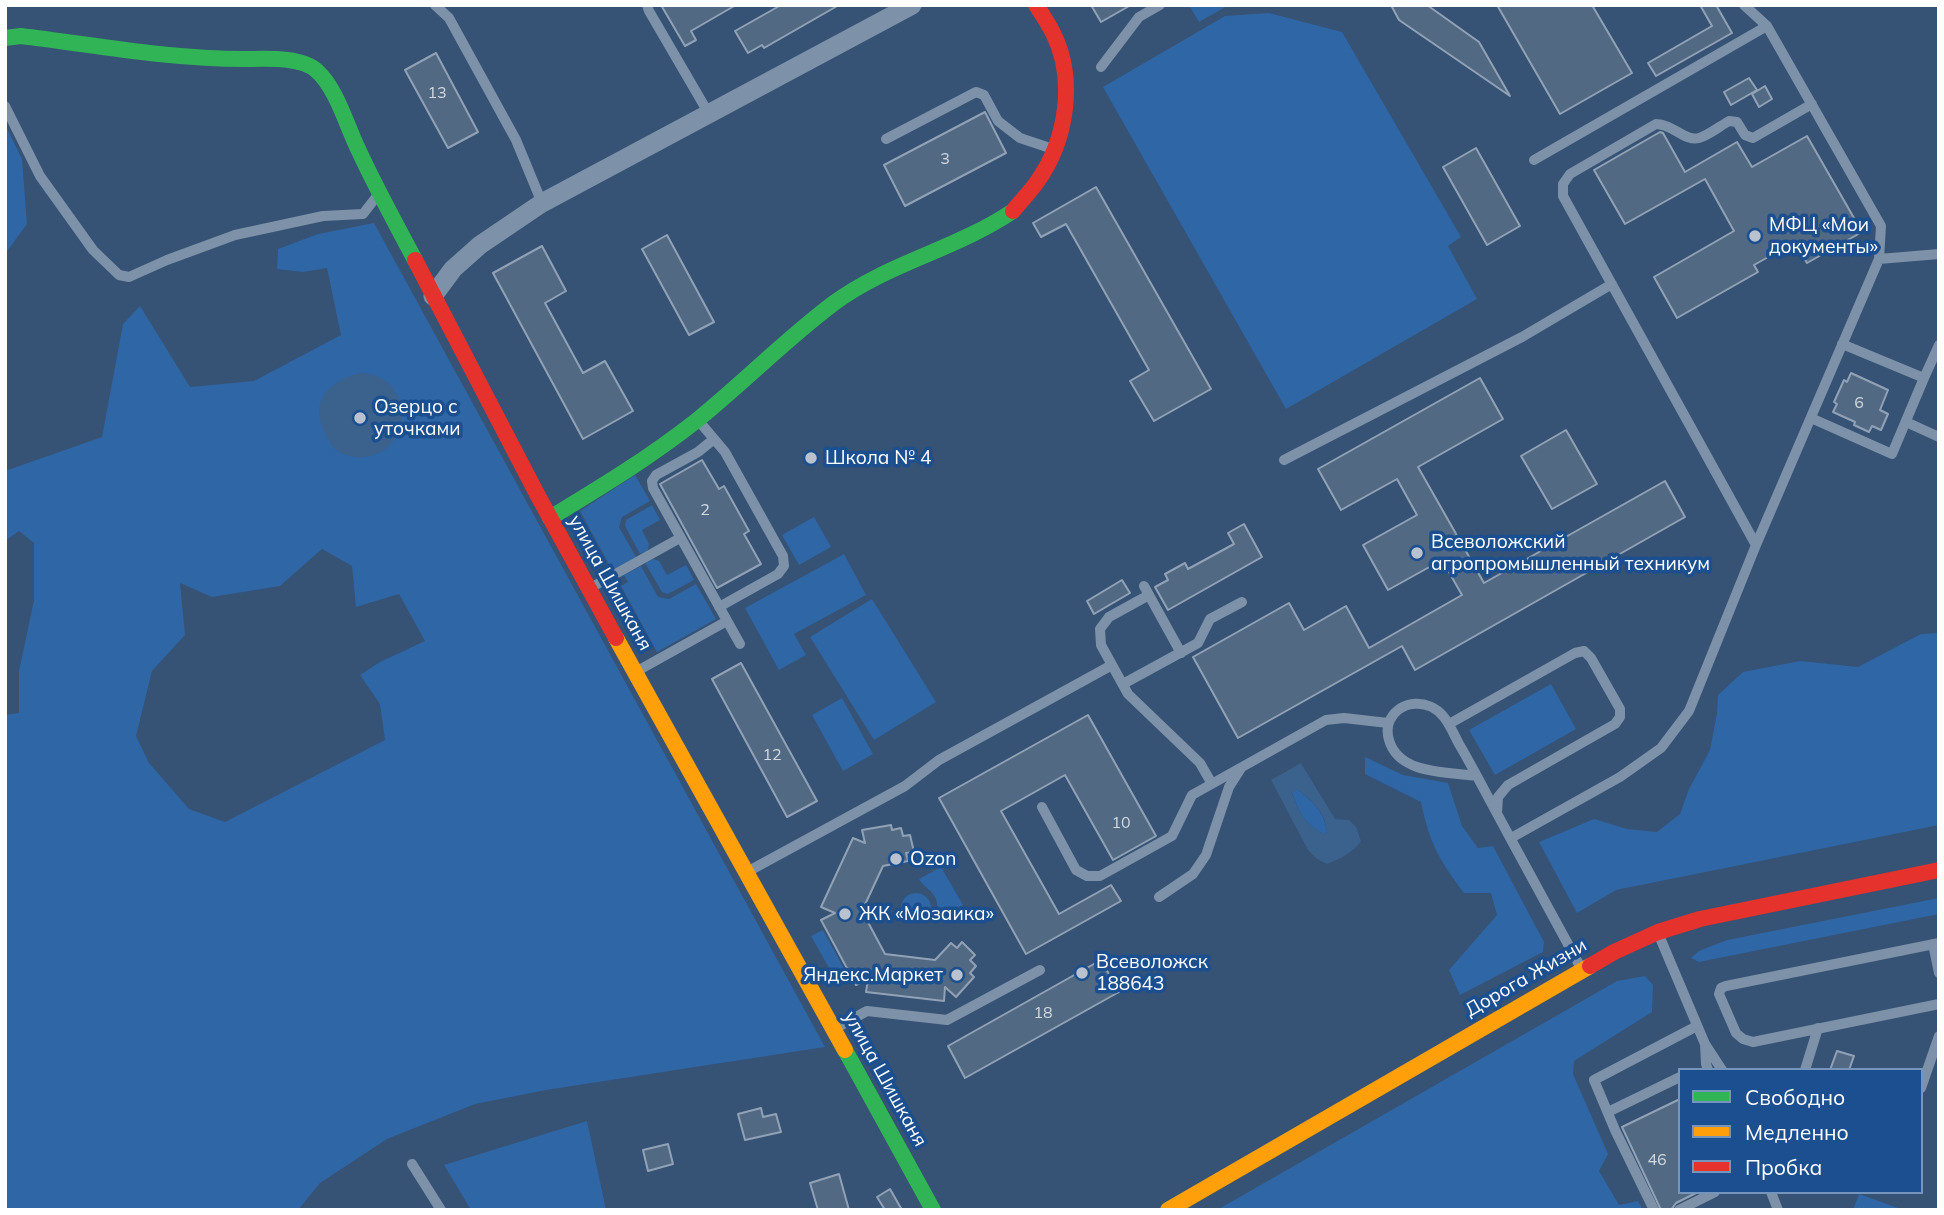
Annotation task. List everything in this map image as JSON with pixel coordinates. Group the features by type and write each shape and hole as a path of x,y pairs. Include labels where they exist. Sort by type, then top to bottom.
{"street":[{"path":"433,296 453,269 480,244 542,203 912,5"},
{"name":"улица Шишканя","path":"933,1210 550,518 650,456 843,297 873,278 971,234 1012,212 1038,181 1055,150 1065,114 1062,57 1054,33 1036,5"},
{"path":"5,38 21,36 210,58 292,61 312,66 325,80 358,150 550,518"},
{"name":"Дорога Жизни","path":"1168,1210 1581,969 1658,932 1700,919 1939,870"}],"lane":[{"path":"435,5 449,18 510,130 542,203"},
{"path":"647,5 709,114"},
{"path":"1101,66 1139,17 1160,5"},
{"path":"1511,838 1620,777 1661,748 1689,711 1756,545 1879,259 1881,226 1767,26 1744,5"},
{"path":"1534,160 1767,26"},
{"path":"886,139 976,92 984,95 998,121 1020,138 1055,150"},
{"path":"1756,545 1563,196 1563,184 1570,174 1656,124 1665,124 1689,138 1699,138 1729,121 1737,122 1745,135 1753,138 1812,104"},
{"path":"5,106 40,176 93,250 119,275 129,277 236,235 323,216 363,214 380,192"},
{"path":"1879,259 1939,254"},
{"path":"1284,460 1522,337 1612,284"},
{"path":"1842,344 1924,378"},
{"path":"1811,418 1892,454 1939,345"},
{"path":"698,419 725,452 783,556 784,566 778,574 719,607"},
{"path":"1906,422 1939,437"},
{"path":"714,439 698,452 656,475 652,481 653,488 740,644"},
{"path":"589,589 680,538"},
{"path":"1181,653 1146,590 1110,617 1100,629 1101,645 1128,694 1200,763 1212,784"},
{"path":"1123,684 1198,643 1210,620 1242,602"},
{"path":"635,672 727,621"},
{"path":"1448,724 1575,653 1584,652 1591,658 1620,709 1620,717 1615,724 1508,785 1498,797 1497,813"},
{"path":"746,872 905,786 939,760 1112,665"},
{"path":"1476,776 1424,770 1411,765 1396,754 1390,746 1387,734 1388,723 1395,712 1404,705 1418,703 1442,714 1511,838 1581,969"},
{"path":"1042,807 1076,870 1087,876 1100,876 1172,836 1192,795 1326,720 1344,718 1388,723"},
{"path":"1159,897 1194,874 1206,855 1229,787 1241,768"},
{"path":"1658,932 1705,1044 1721,1068"},
{"path":"1939,973 1936,944 1726,986 1721,988 1719,994 1736,1033 1753,1042 1939,1004"},
{"path":"833,1029 867,1011 947,1020 1040,970"},
{"path":"1654,1210 1594,1080 1697,1026"},
{"path":"1806,1068 1818,1028"},
{"path":"1923,1082 1939,1036"},
{"path":"1705,1044 1707,1067"},
{"path":"1608,1112 1678,1078"},
{"path":"412,1164 441,1210"},
{"path":"1679,1210 1711,1194"},
{"path":"1771,1194 1778,1210"}],"shaded area":[{"path":"1189,5 1229,5 1199,22"},
{"path":"1269,13 1342,32 1461,237 1448,246 1477,299 1286,409 1103,87 1225,16"},
{"path":"5,124 22,159 27,224 5,254"},
{"path":"374,223 825,1047 546,1090 475,1104 387,1139 320,1183 298,1210 5,1210 5,715 19,713 19,671 34,600 34,543 19,531 5,541 5,471 102,437 123,324 140,306 190,387 254,381 341,335 327,268 303,272 277,269 278,249 318,234","holes":["322,549 352,566 356,607 399,594 425,641 380,662 360,675 380,704 385,740 225,822 189,809 149,763 136,736 152,671 185,635 180,583 212,597 280,586"]},
{"path":"359,373 378,377 392,387 400,401 402,417 398,433 389,446 375,455 355,457 340,452 331,444 323,428 320,407 328,390 336,383"},
{"path":"635,475 650,501 622,517 619,527 636,557 612,570 580,511"},
{"path":"652,505 660,520 642,530 649,544 648,550 640,554 625,526 626,520"},
{"path":"814,517 831,547 799,565 782,535"},
{"path":"844,554 866,595 794,634 806,655 779,670 745,608"},
{"path":"653,559 659,561 667,575 686,565 694,580 668,594 662,592 645,563"},
{"path":"641,566 658,597 669,599 696,584 716,619 657,652 621,586 628,582 624,575"},
{"path":"872,599 936,702 874,740 810,637"},
{"path":"1939,633 1939,825 1616,890 1577,913 1539,842 1594,819 1627,829 1657,832 1680,814 1689,789 1710,750 1718,695 1743,672 1800,661 1858,667 1921,634"},
{"path":"1551,684 1576,729 1495,775 1469,730"},
{"path":"842,698 873,754 843,771 812,715"},
{"path":"1365,757 1403,775 1448,783 1462,826 1478,848 1493,846 1544,942 1543,952 1460,995 1449,970 1497,915 1491,893 1464,893 1436,850 1421,802 1365,774"},
{"path":"1301,763 1335,819 1349,820 1356,827 1361,841 1351,852 1332,862 1327,864 1317,859 1308,850 1271,780","holes":["1297,789 1313,802 1321,813 1327,832 1323,834 1303,816 1292,793"]},
{"path":"1297,789 1321,813 1327,832 1323,834 1311,826 1303,816 1292,792"},
{"path":"941,867 963,905 940,918 936,899 919,879"},
{"path":"916,893 927,897 931,908 927,919 916,923 905,919 901,908 905,897"},
{"path":"1939,898 1939,914 1699,962 1691,958 1699,951 1727,940"},
{"path":"823,930 848,976 837,982 811,936"},
{"path":"1645,976 1653,985 1652,1012 1574,1061 1573,1074 1608,1154 1599,1171 1619,1205 1638,1201 1643,1210 1217,1210 1617,981"},
{"path":"587,1121 606,1210 471,1210 444,1165"},
{"path":"1859,1194 1904,1210 1853,1210"}],"building":[{"path":"661,5 736,5 691,31 696,40 685,46"},
{"path":"781,5 839,5 764,48 762,45 748,53 735,31"},
{"path":"1091,5 1131,5 1101,22"},
{"path":"1391,5 1427,5 1479,42 1510,96 1399,20"},
{"path":"1497,5 1592,5 1632,73 1560,114"},
{"path":"1700,5 1716,5 1732,33 1656,76 1648,63 1712,26"},
{"path":"436,53 478,132 448,148 405,70"},
{"path":"1749,78 1757,90 1731,105 1724,92"},
{"path":"1765,86 1772,99 1759,107 1752,94"},
{"path":"985,112 1006,153 905,206 884,165"},
{"path":"1660,132 1685,172 1737,142 1752,167 1807,136 1862,232 1807,263 1795,242 1754,265 1758,272 1677,318 1654,277 1734,231 1705,179 1625,224 1594,170"},
{"path":"1476,148 1520,226 1487,245 1443,167"},
{"path":"1096,187 1211,389 1154,421 1130,381 1149,370 1066,224 1041,237 1033,223"},
{"path":"667,235 714,322 689,335 642,249"},
{"path":"542,246 566,291 545,303 583,373 605,361 633,411 583,439 493,273"},
{"path":"1851,373 1888,390 1880,410 1888,414 1881,430 1872,426 1869,432 1833,412 1837,404 1834,402 1844,380 1847,382"},
{"name":"Всеволожский агропромышленный техникум","path":"1480,378 1503,419 1418,467 1484,583 1665,481 1685,517 1415,670 1402,646 1238,738 1193,657 1289,603 1304,630 1346,606 1369,648 1462,595 1442,560 1388,590 1363,545 1417,515 1397,479 1341,510 1318,469"},
{"path":"1566,430 1597,484 1552,509 1521,456"},
{"path":"702,460 719,489 724,486 749,531 744,534 761,564 717,588 660,484"},
{"path":"1244,524 1262,557 1168,610 1155,587 1168,580 1165,574 1185,563 1188,569 1234,544 1228,533"},
{"path":"1122,580 1130,593 1094,614 1087,601"},
{"path":"741,663 817,801 787,817 712,679"},
{"path":"1088,715 1156,836 1113,860 1065,775 1001,811 1059,914 1111,885 1121,901 1026,954 939,798"},
{"name":"ЖК «Мозаика»","path":"891,825 892,830 901,828 903,836 910,835 914,852 906,853 908,861 883,866 862,911 885,954 935,960 951,943 957,948 962,942 975,955 970,960 976,966 970,973 974,977 956,997 945,987 944,1001 866,992 868,979 856,985 821,920 835,913 821,907 853,838 865,843 862,830"},
{"path":"1101,960 1119,992 965,1078 948,1046"},
{"path":"1837,1051 1854,1056 1850,1068 1831,1068"},
{"path":"1678,1100 1678,1194 1694,1194 1676,1203 1671,1210 1661,1210 1622,1127"},
{"path":"761,1108 763,1117 776,1114 781,1132 745,1140 738,1114"},
{"path":"668,1144 673,1164 648,1171 643,1150"},
{"path":"839,1174 849,1210 818,1210 810,1183"},
{"path":"890,1189 902,1210 885,1210 877,1197"}],"traffic: fast":[{"path":"5,38 21,36 188,57 282,59 310,66 324,79 336,98 366,165 415,260"},
{"path":"550,518 678,435 816,317 855,289 969,236 1013,211"},
{"path":"845,1050 933,1210"}],"traffic: slow":[{"path":"616,638 845,1050"},
{"path":"1168,1210 1590,966"}],"traffic: jam":[{"path":"1013,211 1047,165 1061,129 1065,109 1066,89 1060,51 1051,29 1036,5"},
{"path":"415,260 537,494 616,638"},
{"path":"1590,966 1658,932 1700,919 1939,870"}],"place":[{"name":"МФЦ «Мои документы»","path":"1755,236"},
{"name":"Озерцо с уточками","path":"360,418"},
{"name":"Школа № 4","path":"811,458"},
{"name":"Всеволожский агропромышленный техникум","path":"1417,553"},
{"name":"Ozon","path":"896,859"},
{"name":"ЖК «Мозаика»","path":"845,914"},
{"name":"Всеволожск 188643","path":"1082,973"},
{"name":"Яндекс.Маркет","path":"957,975"}]}
